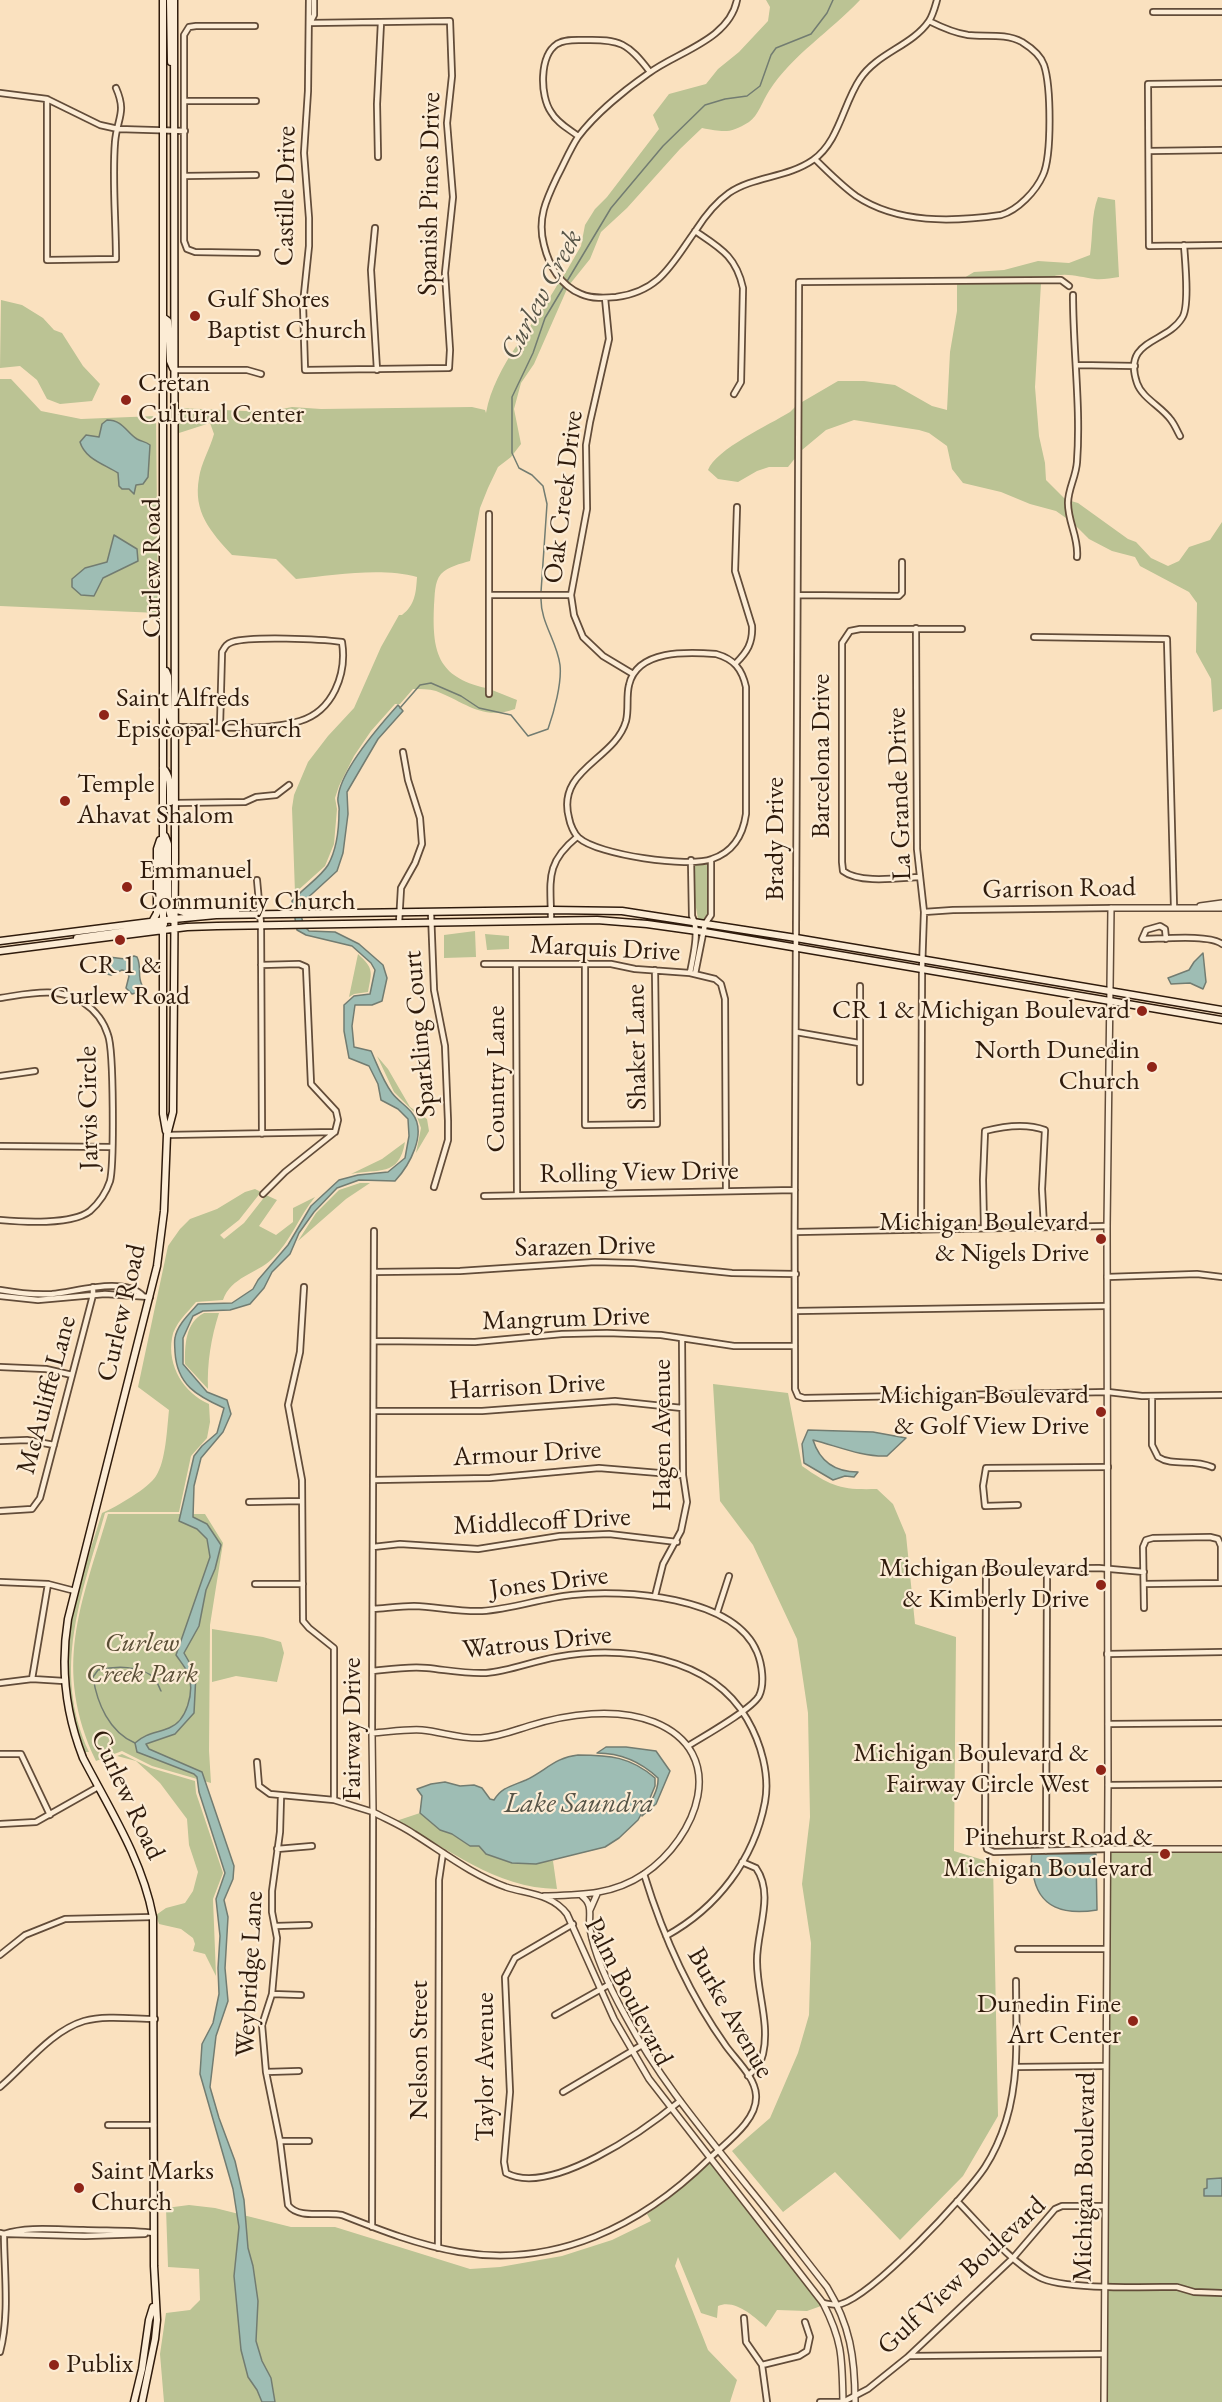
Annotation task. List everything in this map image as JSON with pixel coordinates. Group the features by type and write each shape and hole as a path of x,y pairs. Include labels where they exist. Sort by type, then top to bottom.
{"main road":[{"name":"Curlew Road","path":"142,2402 154,2352 157,2320 154,2304 153,1917 139,1866 77,1742 64,1681 65,1635 164,1211 167,1135 172,1112 173,1048 162,830 164,667 163,0"},
{"name":"Curlew Road","path":"167,1135 163,1114 168,927 174,907 175,821 174,74 170,55 172,0"},
{"path":"164,318 168,321 170,361 174,370"},
{"path":"164,667 168,676 169,717 174,727"},
{"path":"163,768 169,777 170,814 175,821"},
{"path":"152,922 157,913 157,849 162,830"},
{"path":"174,907 186,913 228,910 241,915"},
{"path":"0,951 241,915 622,911 1222,1010"},
{"path":"0,941 152,922 168,927 188,927 261,924 621,921 704,932 1222,1020"},
{"name":"Curlew Road","path":"135,2402 149,2320 154,2304"}],"street":[{"name":"Castille Drive","path":"309,0 308,91 304,153 309,218 309,246 303,304 305,370 376,370"},
{"name":"Castille Drive","path":"310,23 314,15 314,0"},
{"path":"737,0 731,16 719,30 650,72 596,117 578,136 548,195 540,221 545,252 556,274 573,290 592,297 605,298 635,294 653,285 667,272 710,210 730,193 755,182 794,171 815,159 830,142 852,94 868,69 885,53 915,34 929,21 937,0"},
{"path":"1153,12 1222,12"},
{"name":"Spanish Pines Drive","path":"376,370 449,368 445,273 453,198 447,123 452,76 450,21 381,22"},
{"path":"815,159 840,184 857,196 876,207 906,216 936,219 1001,215 1010,213 1028,197 1043,177 1048,162 1049,85 1043,63 1021,42 1005,36 967,35 948,30 929,21"},
{"path":"310,23 381,22 377,104 378,157"},
{"path":"255,26 189,27 184,34 184,241 187,249 195,252 257,253"},
{"path":"578,136 557,121 545,99 544,65 557,44 574,40 619,42 630,48 650,72"},
{"path":"1222,83 1148,84 1149,246 1222,245"},
{"path":"47,99 48,260 116,259 116,141 121,120 122,100 116,88"},
{"path":"0,93 47,99 100,126 118,129 184,131"},
{"path":"185,101 256,101"},
{"path":"1149,151 1222,150"},
{"path":"184,176 256,176"},
{"path":"375,228 371,270 376,370"},
{"path":"695,231 731,258 740,274 743,288 741,382 734,394"},
{"path":"1180,436 1172,420 1140,388 1136,381 1135,366 1141,347 1169,331 1183,318 1187,302 1184,245"},
{"name":"Brady Drive","path":"1069,286 1061,280 799,282 795,1389 798,1396 804,1398 1108,1392"},
{"path":"1073,295 1077,365 1077,463 1070,487 1068,506 1071,527 1078,545 1077,557"},
{"name":"Oak Creek Drive","path":"605,298 608,346 586,445 585,523 571,595 574,615 583,637 603,656 633,674"},
{"path":"1077,365 1135,366"},
{"path":"174,370 247,370 261,374"},
{"path":"736,663 745,654 753,636 735,571 734,544 737,507"},
{"path":"489,514 489,694"},
{"path":"798,595 899,596 902,593 902,562"},
{"path":"489,596 571,595"},
{"path":"916,628 962,629"},
{"name":"La Grande Drive","path":"916,628 917,849 924,912 921,1230"},
{"name":"Barcelona Drive","path":"916,628 850,631 842,643 842,862 843,871 854,877 920,877"},
{"path":"1034,637 1167,639 1174,907"},
{"path":"174,727 277,726 301,721 321,708 333,694 342,673 345,657 342,642 240,640 226,645 222,652 220,726"},
{"path":"716,654 736,663 746,687 746,814 742,833 735,844 711,860 653,860 589,845 577,837 569,820 568,798 577,776 586,766 606,752 620,736 627,717 627,696 633,674 650,659 664,655 716,654"},
{"path":"399,923 401,888 420,853 423,831 408,780 403,752"},
{"path":"175,804 245,802 256,797 276,795 288,785"},
{"path":"551,920 551,880 554,861 577,837"},
{"path":"692,860 692,916 695,922 693,973"},
{"path":"693,973 705,924 711,915 711,860"},
{"path":"257,880 261,924 262,1134"},
{"name":"Garrison Road","path":"924,912 1222,906"},
{"name":"Michigan Boulevard","path":"1104,2402 1103,2285 1108,1849 1107,1226 1111,908"},
{"name":"Sparkling Court","path":"431,913 434,990 445,1046 445,1097 448,1121 448,1140 434,1186"},
{"path":"1166,939 1165,929 1160,926 1143,932 1142,939 1166,939 1213,939 1222,944"},
{"name":"Marquis Drive","path":"484,964 585,963 693,973 715,979 721,984 725,999 726,1191"},
{"name":"Shaker Lane","path":"585,963 585,1125 657,1124 655,970"},
{"path":"261,965 299,964 306,967 311,1084 336,1111 338,1120 336,1132 285,1172 263,1194"},
{"name":"Country Lane","path":"516,964 517,1194"},
{"path":"860,986 860,1082"},
{"name":"Jarvis Circle","path":"0,998 49,992 68,995 86,1004 104,1024 111,1049 111,1147 109,1182 103,1197 89,1211 65,1219 0,1220"},
{"path":"796,1032 860,1043"},
{"path":"0,1076 35,1071"},
{"path":"984,1228 985,1131 1013,1126 1045,1130 1042,1189 1044,1227"},
{"path":"167,1135 336,1132"},
{"path":"0,1146 111,1147"},
{"name":"Rolling View Drive","path":"484,1196 795,1190"},
{"path":"796,1232 1107,1226"},
{"name":"Fairway Drive","path":"372,2227 374,1232"},
{"name":"Sarazen Drive","path":"374,1272 460,1271 595,1262 634,1263 732,1273 796,1274"},
{"path":"1107,1277 1197,1274 1222,1277"},
{"path":"0,1296 52,1294 93,1287 122,1287 135,1289 146,1296"},
{"name":"McAuliffe Lane","path":"0,1511 32,1509 40,1498 93,1295 93,1287"},
{"path":"304,1287 300,1352 288,1405 299,1460 304,1623 334,1648 334,1800"},
{"path":"0,1290 15,1296 53,1300 93,1295 137,1298 146,1296"},
{"path":"52,1294 53,1300"},
{"path":"795,1311 1107,1306"},
{"name":"Mangrum Drive","path":"374,1341 474,1342 562,1334 607,1333 661,1335 734,1346 795,1346"},
{"name":"Hagen Avenue","path":"655,1596 663,1564 677,1542 687,1502 683,1475 682,1339"},
{"path":"0,1367 46,1369 72,1375"},
{"path":"1108,1392 1152,1396 1222,1395"},
{"path":"1152,1396 1152,1445 1158,1457 1170,1462 1196,1461 1212,1467"},
{"name":"Harrison Drive","path":"374,1411 482,1411 615,1401 682,1408"},
{"path":"0,1441 27,1440 54,1444"},
{"path":"1018,1505 985,1506 983,1486 986,1468 1108,1467"},
{"name":"Armour Drive","path":"374,1480 490,1478 567,1469 599,1468 683,1475"},
{"path":"249,1502 302,1501"},
{"name":"Middlecoff Drive","path":"373,1547 400,1544 478,1549 560,1536 609,1534 677,1542"},
{"path":"1144,1584 1222,1583 1221,1546 1218,1539 1210,1537 1146,1540 1143,1547 1144,1608"},
{"path":"1046,1851 1047,1568"},
{"path":"1144,1572 1107,1568 986,1569 987,1849 994,1852 1222,1849"},
{"path":"717,1613 729,1576"},
{"path":"0,1582 48,1584 75,1591"},
{"path":"32,1679 48,1584"},
{"path":"255,1584 303,1584"},
{"name":"Jones Drive","path":"374,1609 412,1606 480,1611 572,1594 602,1593 655,1596 717,1613 744,1632 756,1650 762,1676 759,1696 742,1711 688,1746"},
{"path":"1107,1654 1222,1652"},
{"name":"Watrous Drive","path":"373,1671 415,1667 473,1673 490,1672 569,1655 631,1655 677,1664 706,1676 723,1688 742,1711 759,1743 765,1771 766,1798 758,1832 727,1885 705,1910 666,1936"},
{"path":"0,1683 32,1679 64,1681"},
{"path":"372,1733 422,1730 453,1736 482,1738 503,1735 555,1719 599,1714 643,1718 670,1730 688,1746 699,1778 700,1791 688,1825 672,1850 644,1874 613,1890 581,1896 544,1896"},
{"path":"1108,1724 1222,1723"},
{"path":"0,1754 21,1754 50,1815"},
{"name":"Palm Boulevard","path":"257,1762 259,1786 270,1794 334,1800 373,1812 411,1832 492,1882 544,1896 561,1907 573,1924 600,1990 632,2052 670,2109 823,2303 836,2328 841,2345 843,2402"},
{"path":"1108,1785 1222,1784"},
{"path":"0,1824 27,1824 50,1815 98,1787"},
{"name":"Weybridge Lane","path":"281,1796 280,1832 272,1892 272,1912 276,1926 272,1994 262,2025 266,2072 279,2141 286,2199 291,2210 305,2214 333,2213 372,2227"},
{"path":"277,1849 312,1846"},
{"name":"Nelson Street","path":"438,2248 440,1880 443,1852"},
{"path":"742,1862 751,1864 760,1873 764,1893 757,1964 764,2022 764,2052 761,2061 748,2076"},
{"name":"Burke Avenue","path":"372,2227 438,2248 460,2252 509,2254 534,2252 578,2242 627,2223 649,2210 674,2191 746,2123 755,2107 756,2090 689,1988 666,1936 644,1874"},
{"path":"590,1910 597,1894"},
{"name":"Palm Boulevard","path":"581,1896 586,1899 590,1910 589,1927 610,1984 642,2045 680,2101 827,2287 838,2305 851,2340 855,2399"},
{"path":"0,1955 25,1935 65,1919 153,1917"},
{"name":"Taylor Avenue","path":"573,1924 515,1958 505,1977 510,2092 504,2162 506,2173 522,2179 538,2178 569,2170 610,2149 670,2109"},
{"path":"276,1926 309,1925"},
{"path":"1018,1949 1106,1949"},
{"path":"823,2303 838,2305 860,2295 957,2201 986,2166 997,2145 1011,2104 1016,2067 1016,1981"},
{"path":"555,2015 610,1984"},
{"path":"272,1994 301,1995"},
{"path":"0,2087 63,2031 85,2021 154,2019"},
{"path":"563,2092 642,2045"},
{"path":"1016,2067 1105,2066"},
{"path":"266,2072 299,2071"},
{"path":"670,2109 680,2101"},
{"path":"108,2125 154,2125"},
{"path":"279,2141 309,2141"},
{"path":"747,2204 756,2197"},
{"path":"957,2201 1013,2258 1041,2279 1062,2283 1177,2287 1194,2292 1222,2293"},
{"name":"Gulf View Boulevard","path":"843,2402 855,2399 909,2356 1013,2258 1055,2209 1062,2206 1104,2206"},
{"path":"0,2352 4,2324 2,2234 15,2230 132,2230 154,2233"},
{"path":"744,2318 746,2343 762,2365 767,2402"},
{"path":"762,2365 798,2356 807,2351 810,2337 805,2322"},
{"path":"909,2356 1103,2354"},
{"path":"820,2402 843,2402"}],"green space":[{"path":"766,0 860,0 778,78 758,112 749,122 737,129 727,131 702,128 680,149 627,208 601,232 590,259 570,284 563,277 581,246 585,225 595,209 607,197 659,129 653,115 669,94 706,84 718,69 739,52 768,21 770,7"},
{"path":"1098,197 1115,200 1119,277 1098,279 1066,275 1048,278 964,278 974,272 1004,270 1038,261 1069,263 1090,255 1093,218"},
{"path":"559,282 567,289 534,364 521,383 514,409 521,444 511,457 498,467 488,488 480,508 470,561 444,571 437,581 435,593 434,636 441,660 447,669 457,677 486,688 487,697 492,697 492,690 517,700 515,709 493,713 483,711 436,691 422,689 413,689 400,704 395,704 371,731 354,756 339,786 335,798 337,809 334,844 325,866 295,893 292,808 294,795 308,762 354,708 381,647 399,615 402,615 412,603 417,577 373,572 296,579 276,559 232,555 210,529 199,501 200,472 214,434 210,423 179,433 179,408 267,412 292,407 321,409 472,407 485,410 486,413 491,395 507,361"},
{"path":"957,283 1041,283 1035,387 1039,436 1046,480 1065,499 1066,518 1056,511 1030,504 1001,492 963,483 952,469 947,446 929,433 919,430 854,420 826,430 802,450 802,402 838,381 864,381 895,385 932,406 947,410 950,352 957,311"},
{"path":"1,300 22,305 43,318 54,330 62,333 83,366 100,384 92,401 60,404 47,399 37,380 20,366 0,368"},
{"path":"0,379 11,379 41,411 81,419 156,416 158,613 0,606"},
{"path":"796,406 796,457 788,467 769,467 738,482 718,479 708,470 721,454 732,446 790,412"},
{"path":"1071,501 1078,503 1128,539 1136,542 1151,558 1168,566 1179,561 1189,547 1210,540 1222,522 1222,709 1213,712 1211,679 1196,652 1197,603 1189,592 1140,566 1135,557 1112,551 1089,539 1074,524"},
{"path":"702,862 708,866 709,911 703,920 698,919 694,896 694,866"},
{"path":"475,931 476,957 444,958 444,935"},
{"path":"485,934 509,936 509,949 487,950"},
{"path":"358,954 369,967 368,992 349,997"},
{"path":"377,1056 388,1069 410,1107 427,1119 429,1131 416,1153 421,1128 416,1114 394,1092"},
{"path":"405,1142 398,1161 392,1166 378,1171 351,1174 382,1159"},
{"path":"360,1183 370,1183 346,1199 298,1241 316,1213 339,1190"},
{"path":"255,1189 261,1192 239,1220 220,1235 224,1239 244,1223 266,1195 277,1200 259,1226 276,1235 293,1222 293,1208 315,1197 272,1259 232,1286 223,1300 196,1302 178,1323 173,1333 172,1359 179,1377 192,1393 209,1404 210,1422 207,1438 191,1456 179,1512 105,1513 80,1603 71,1662 72,1691 78,1722 89,1752 84,1752 74,1720 68,1689 67,1660 70,1631 75,1603 102,1513 147,1486 156,1476 162,1462 169,1410 138,1387 168,1246 190,1219 217,1209 245,1192"},
{"path":"204,1313 219,1313 210,1351 208,1389 185,1364 187,1335 193,1323"},
{"path":"713,1384 788,1393 802,1466 821,1479 837,1486 877,1489 893,1504 906,1535 915,1624 956,1637 954,1851 993,1863 998,2116 963,2176 900,2240 835,2172 783,2212 732,2151 770,2118 798,2053 809,2015 811,1943 802,1884 810,1817 808,1713 797,1639 753,1545 720,1501"},
{"name":"Curlew Creek Park","path":"108,1514 205,1514 223,1543 210,1625 211,1783 152,1766 122,1751 96,1761 83,1727 76,1696 73,1666 75,1637 81,1608"},
{"path":"212,1629 281,1642 284,1653 277,1682 236,1676 212,1682"},
{"path":"122,1754 151,1768 195,1781 196,1793 223,1873 213,1899 216,1976 205,1954 193,1951 195,1944 193,1938 181,1929 159,1924 156,1915 166,1908 185,1903 193,1891 198,1872 189,1845 187,1819 160,1783 136,1761 117,1756"},
{"path":"420,1813 440,1830 452,1834 470,1846 479,1846 486,1854 511,1863 553,1861 557,1889 534,1887 493,1874 396,1821"},
{"path":"1108,1849 1222,1849 1222,2402 1104,2402"},
{"path":"710,2162 821,2306 807,2311 777,2310 766,2327 744,2310 731,2305 718,2306 717,2318 701,2313 678,2257 675,2266 708,2350 737,2380 730,2402 164,2402 160,2354 166,2313 190,2310 200,2300 199,2269 168,2267 166,2208 189,2205 215,2208 291,2227 335,2227 470,2269 500,2267 562,2256 612,2240 651,2221 647,2214 670,2198"}],"water":[{"path":"107,420 117,422 137,439 150,445 148,477 143,484 136,485 134,494 129,489 122,489 119,486 118,473 91,457 82,448 80,442 86,435 99,437 102,424"},
{"path":"114,535 137,549 138,561 103,578 94,596 81,595 72,587 72,579 85,568 107,562"},
{"path":"398,705 403,711 378,739 347,792 348,814 343,853 337,871 301,904 301,912 303,922 309,931 335,932 359,944 383,965 387,978 382,1001 372,1005 355,1005 352,1026 354,1047 371,1051 394,1096 410,1110 418,1130 415,1149 406,1167 395,1181 359,1180 337,1188 314,1212 299,1233 290,1254 272,1272 264,1288 250,1304 230,1310 203,1311 193,1316 183,1338 183,1364 207,1392 227,1400 231,1414 223,1432 201,1458 194,1486 193,1517 207,1524 221,1545 215,1569 206,1590 199,1626 184,1653 196,1674 194,1713 175,1734 146,1744 149,1749 202,1772 234,1866 233,1879 224,1900 228,1917 225,1968 228,2001 216,2036 210,2087 235,2161 244,2200 248,2248 258,2301 256,2341 262,2361 271,2378 275,2402 262,2402 248,2377 241,2350 234,2276 239,2227 233,2189 200,2074 202,2044 213,2023 219,1994 220,1936 216,1899 225,1873 199,1792 197,1777 137,1752 135,1743 147,1735 175,1724 188,1706 191,1690 189,1675 176,1655 210,1557 207,1539 197,1529 179,1521 194,1456 217,1433 224,1408 197,1394 184,1381 175,1352 178,1328 198,1304 232,1303 253,1289 288,1245 311,1206 339,1180 358,1175 388,1172 405,1158 409,1136 408,1119 398,1109 381,1100 378,1084 369,1066 349,1058 344,1031 344,1005 354,996 370,994 375,970 371,963 352,946 306,935 297,930 292,901 328,865 337,839 340,787 362,748"},
{"path":"1203,953 1206,982 1203,989 1190,983 1171,984 1168,978 1189,970"},
{"path":"109,957 125,959 137,957 139,964 142,985 139,992 132,994 126,988 129,976 126,971 107,974 106,963"},
{"path":"808,1430 873,1432 906,1438 887,1456 859,1453 813,1440 820,1454 830,1464 850,1472 858,1472 854,1477 845,1476 833,1480 804,1463 802,1444"},
{"path":"606,1747 656,1751 670,1771 656,1804 642,1816 655,1793 658,1778 645,1767 630,1759 597,1753"},
{"name":"Lake Saundra","path":"578,1755 629,1761 655,1778 655,1786 638,1820 619,1838 605,1847 536,1864 512,1863 486,1854 479,1846 470,1846 452,1834 440,1830 420,1813 422,1796 417,1789 445,1782 460,1786 474,1785 482,1788 490,1799 494,1800 508,1787 526,1780 557,1761"},
{"path":"1032,1854 1096,1854 1097,1910 1064,1910 1047,1902 1036,1885 1031,1863"},
{"path":"1222,2178 1222,2196 1204,2196 1207,2179"}],"waterway":[{"name":"Curlew Creek","path":"541,592 547,504 543,486 532,475 519,468 512,453 512,397 533,353 545,318 611,208 663,146 705,105 747,96 760,86 771,55 776,48 811,34 827,13 833,0"},
{"name":"Curlew Creek","path":"400,708 420,685 431,683 461,696 479,708 511,715 528,736 548,729 559,689 560,665 543,615 541,597"},
{"path":"135,1743 118,1732 111,1724 101,1706 93,1677 98,1670 120,1667 135,1669 154,1678 161,1691"}],"place":[{"name":"Gulf Shores Baptist Church","path":"195,316"},
{"name":"Cretan Cultural Center","path":"126,400"},
{"name":"Saint Alfreds Episcopal Church","path":"104,715"},
{"name":"Temple Ahavat Shalom","path":"65,801"},
{"name":"Emmanuel Community Church","path":"127,887"},
{"name":"CR 1 & Curlew Road","path":"120,940"},
{"name":"CR 1 & Michigan Boulevard","path":"1142,1011"},
{"name":"North Dunedin Church","path":"1152,1067"},
{"name":"Michigan Boulevard & Nigels Drive","path":"1101,1239"},
{"name":"Michigan Boulevard & Golf View Drive","path":"1101,1412"},
{"name":"Michigan Boulevard & Kimberly Drive","path":"1101,1585"},
{"name":"Michigan Boulevard & Fairway Circle West","path":"1101,1770"},
{"name":"Pinehurst Road & Michigan Boulevard","path":"1165,1854"},
{"name":"Dunedin Fine Art Center","path":"1133,2021"},
{"name":"Saint Marks Church","path":"79,2188"},
{"name":"Publix","path":"54,2365"}]}
